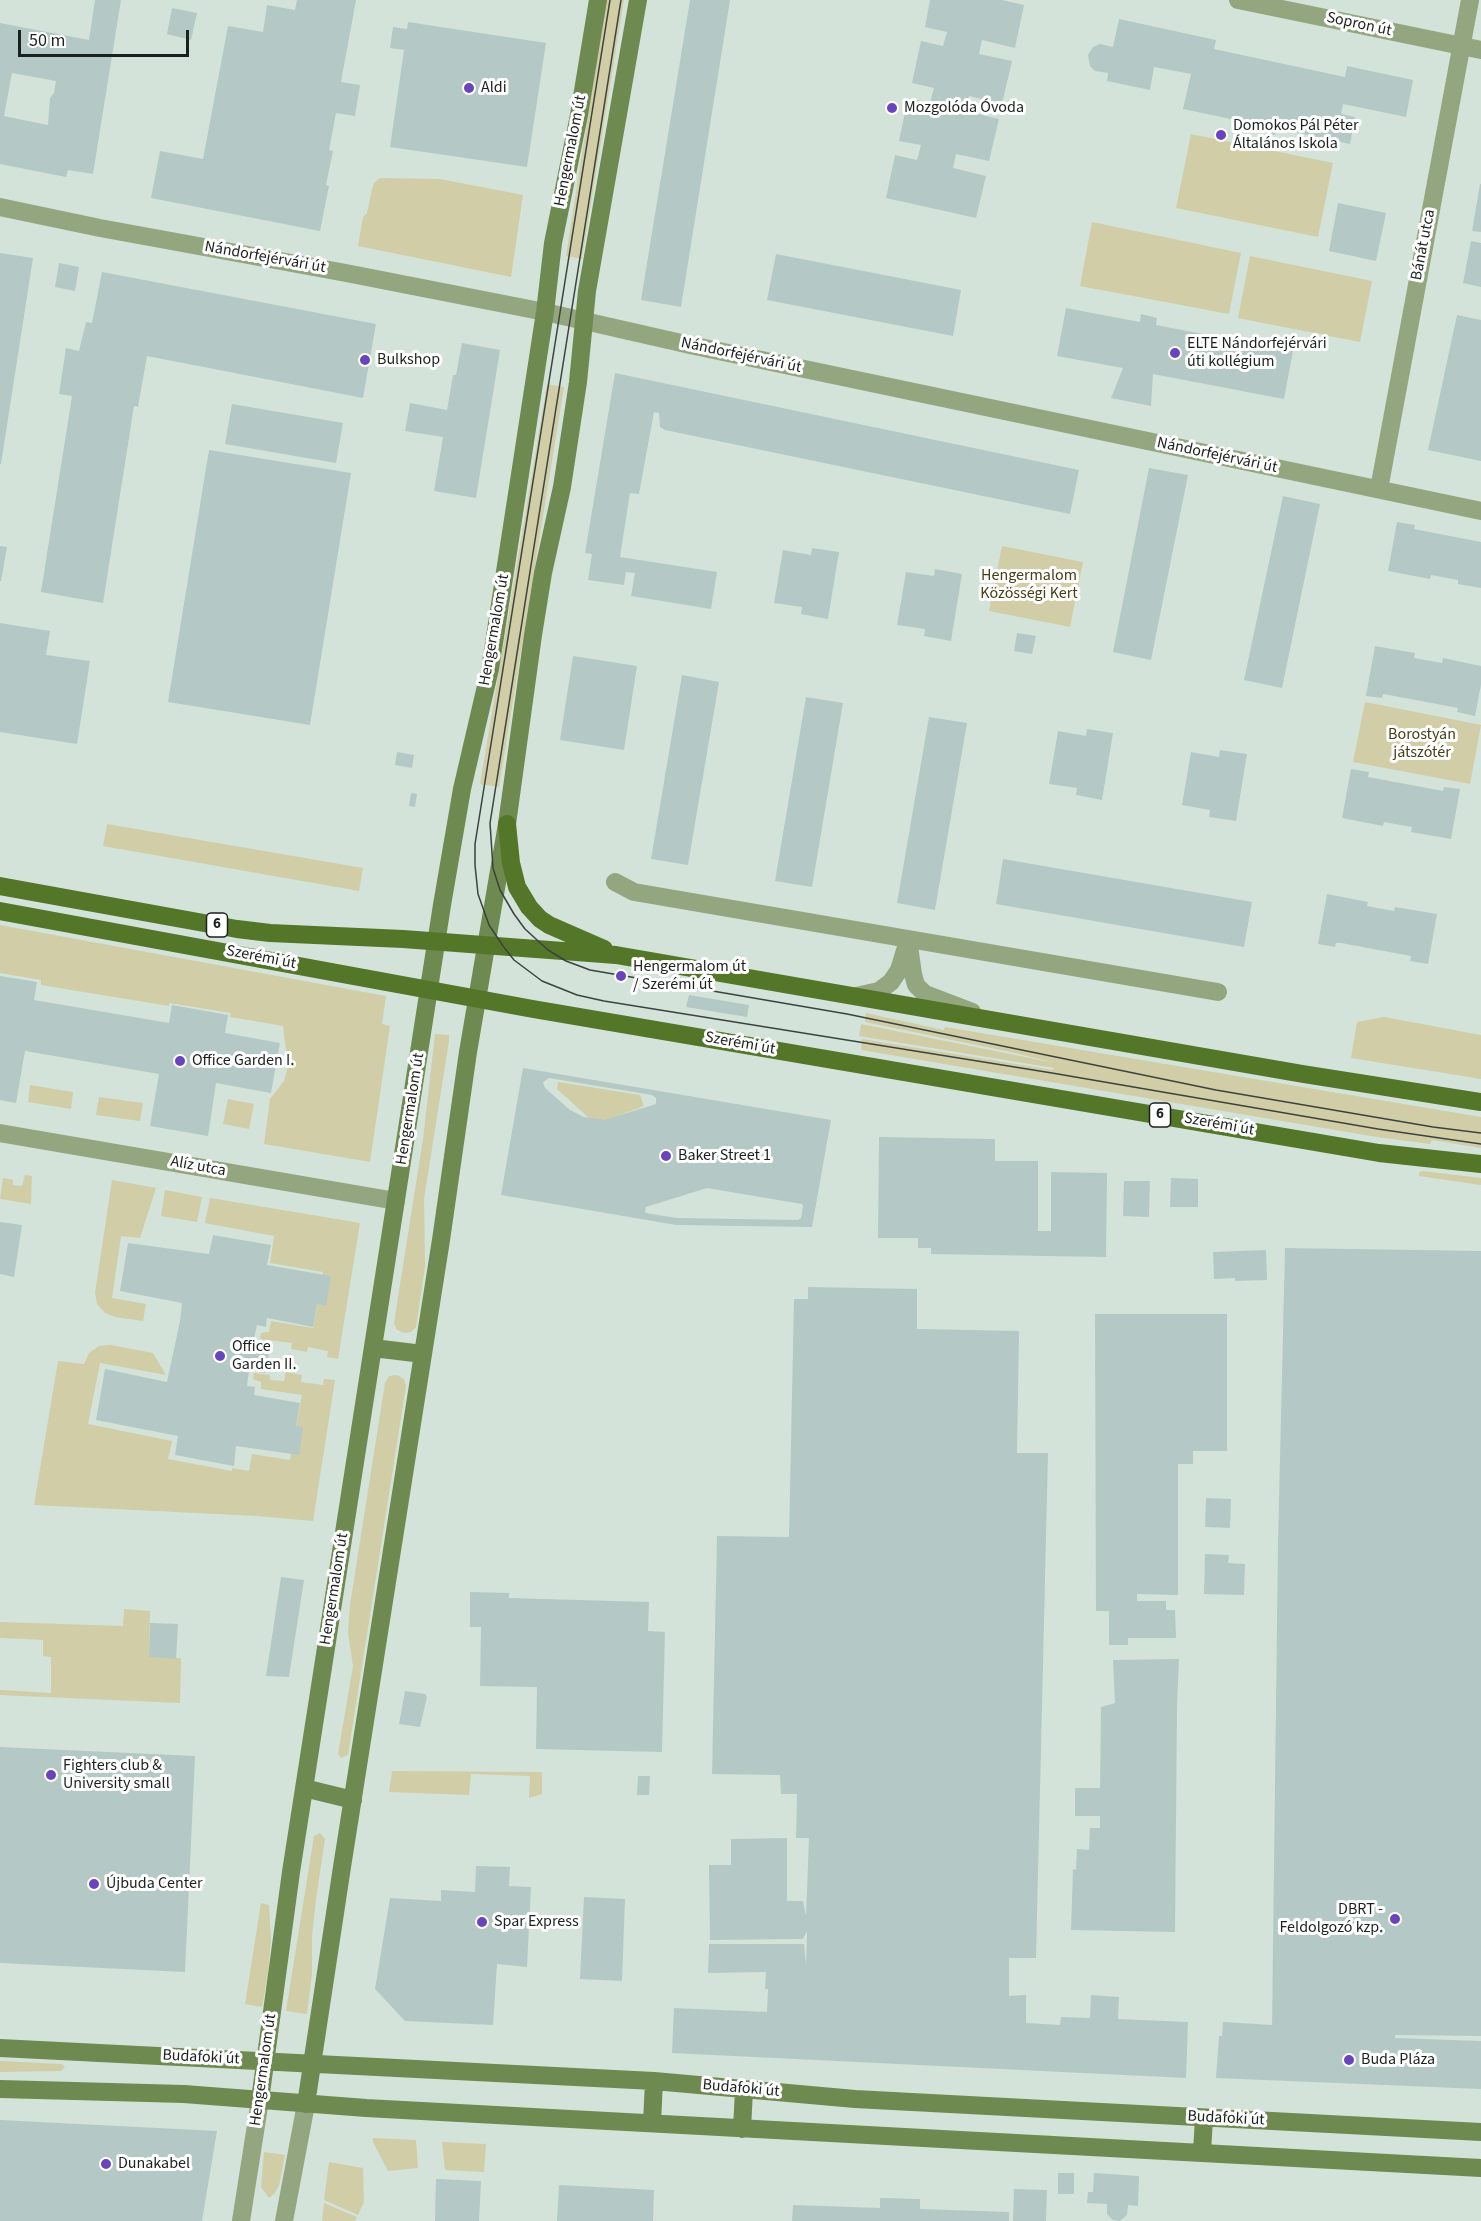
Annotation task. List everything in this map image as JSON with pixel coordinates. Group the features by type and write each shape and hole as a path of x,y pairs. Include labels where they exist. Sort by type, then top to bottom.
{"main road":[{"name":"Hengermalom út","path":"260,2100 304,1788 437,942 462,789 490,669 554,243 598,0"},
{"path":"306,2104 477,998 507,824 534,625 562,487 578,382 583,321 638,0"},
{"path":"507,824 511,863 517,887 529,908 549,925 616,955"},
{"name":"Szerémi út","path":"0,886 270,933 616,955 1386,1088 1481,1102"},
{"name":"Szerémi út","path":"0,911 430,990 1379,1153 1481,1164"},
{"path":"373,1348 423,1354"},
{"path":"304,1788 353,1800"},
{"name":"Budafoki út","path":"0,2048 654,2081 855,2099 1481,2132"},
{"path":"652,2123 654,2081"},
{"name":"Budafoki út","path":"0,2089 184,2094 306,2104 742,2129 1481,2168"},
{"path":"742,2129 744,2090"},
{"path":"1202,2152 1204,2118"}],"street":[{"name":"Sopron út","path":"1238,0 1481,50"},
{"name":"Bánát utca","path":"1378,489 1470,0"},
{"name":"Nándorfejérvári út","path":"0,207 545,312 1481,511"},
{"path":"615,882 634,892 1218,992"},
{"path":"851,997 879,991 891,982 899,970 908,939"},
{"path":"908,939 912,974 916,985 926,994 999,1022"},
{"name":"Alíz utca","path":"0,1133 396,1201"},
{"name":"Hengermalom út","path":"241,2221 260,2100"},
{"path":"284,2221 306,2104"}],"green space":[{"path":"606,0 624,0 582,259 566,256"},
{"path":"1191,134 1333,163 1318,237 1176,208"},
{"path":"380,178 440,179 523,195 511,277 358,246 363,217 367,213 372,189 374,183"},
{"path":"1092,222 1241,253 1229,314 1080,286"},
{"path":"1250,256 1372,281 1360,342 1238,318"},
{"path":"547,384 564,387 499,787 480,784"},
{"name":"Hengermalom Közösségi Kert","path":"1002,546 1083,562 1070,627 989,611"},
{"name":"Borostyán játszótér","path":"1365,702 1481,725 1470,784 1353,762"},
{"path":"107,824 363,868 359,891 103,846"},
{"path":"0,925 386,996 382,1024 390,1026 370,1162 264,1144 270,1099 284,1081 288,1066 283,1026 230,1017 231,1013 169,1003 169,1006 41,985 41,980 0,973"},
{"path":"866,1013 944,1030 945,1027 1481,1117 1481,1148 1432,1140 1430,1144 1377,1137 861,1050 862,1039 1053,1070 1054,1068 859,1036 861,1024 1055,1063 865,1022"},
{"path":"1384,1017 1481,1035 1481,1079 1351,1058 1357,1022"},
{"path":"435,1034 449,1035 449,1041 424,1199 425,1267 416,1327 411,1332 405,1333 397,1330 394,1323 423,1139"},
{"path":"558,1082 640,1095 644,1106 604,1121 591,1120 557,1089"},
{"path":"30,1085 73,1092 71,1109 28,1102"},
{"path":"99,1097 143,1103 140,1121 96,1115"},
{"path":"228,1099 254,1104 249,1129 223,1124"},
{"path":"1422,1171 1481,1178 1481,1185 1419,1176"},
{"path":"25,1175 32,1176 31,1204 0,1199 3,1178 13,1180 13,1185 22,1186"},
{"path":"112,1180 156,1188 140,1238 121,1236 112,1298 146,1304 143,1321 115,1317 105,1313 97,1304 95,1293"},
{"path":"165,1190 202,1197 197,1222 161,1216"},
{"path":"210,1198 360,1223 338,1359 327,1357 328,1351 308,1347 307,1352 291,1349 292,1343 260,1339 261,1333 269,1332 271,1321 313,1328 323,1272 270,1263 274,1236 205,1223"},
{"path":"111,1345 153,1353 166,1375 100,1363 88,1424 172,1441 168,1459 232,1471 232,1468 249,1471 252,1454 290,1460 302,1395 261,1389 261,1382 253,1379 254,1373 270,1375 270,1380 284,1381 286,1372 302,1375 301,1382 323,1385 324,1379 335,1380 313,1521 34,1505 58,1361 84,1364 89,1353 99,1346"},
{"path":"397,1375 404,1379 406,1386 348,1755 341,1758 338,1754 353,1666 348,1633 350,1605 385,1383 389,1376"},
{"path":"124,1609 150,1611 149,1657 181,1658 180,1703 0,1695 0,1690 51,1693 51,1657 43,1656 43,1640 0,1638 0,1622 123,1626"},
{"path":"392,1771 542,1772 542,1794 529,1798 530,1776 471,1774 469,1795 389,1792"},
{"path":"320,1833 325,1839 312,1936 312,1974 307,2014 286,2011 314,1836"},
{"path":"261,1903 269,1905 271,1939 262,2007 245,2004"},
{"path":"0,2061 62,2064 65,2067 61,2071 0,2072"},
{"path":"373,2138 416,2140 418,2168 388,2171"},
{"path":"442,2142 486,2144 484,2172 445,2170"},
{"path":"264,2152 285,2155 279,2186 269,2198 261,2187"},
{"path":"329,2162 363,2168 364,2202 358,2215 324,2200"},
{"path":"324,2203 357,2217 355,2221 322,2221"}],"building":[{"path":"95,0 121,0 93,174 68,170 66,177 0,164 0,23 89,40","holes":["12,73 56,81 54,93 50,98 48,125 4,116"]},
{"path":"297,0 356,0 341,82 360,85 355,116 336,113 329,150 333,151 326,185 329,186 320,231 151,198 160,151 203,159 228,26 263,32 267,5 295,10"},
{"path":"690,0 730,0 681,307 641,300"},
{"path":"930,0 1002,0 1024,5 1015,48 982,40 979,54 1012,61 1002,104 969,96 966,111 999,119 989,161 956,154 953,168 986,176 976,218 886,198 895,155 917,160 921,145 899,141 908,98 930,103 934,88 912,83 921,41 943,46 947,32 925,27"},
{"path":"172,8 197,13 191,40 167,34"},
{"path":"1119,19 1216,40 1214,49 1345,77 1347,66 1413,80 1406,117 1343,104 1341,114 1355,117 1350,144 1276,128 1275,135 1254,131 1255,124 1183,109 1191,74 1154,67 1150,90 1107,81 1108,73 1095,71 1090,66 1088,55 1093,47 1100,44 1113,47"},
{"name":"Aldi","path":"408,22 546,43 527,167 390,147 404,50 390,48 393,27 407,29"},
{"path":"1481,184 1481,232 1472,231"},
{"path":"1338,203 1386,213 1376,261 1329,251"},
{"path":"1471,241 1481,243 1481,287 1463,283"},
{"path":"0,253 33,258 1,464 0,464"},
{"path":"776,254 961,290 953,336 767,300"},
{"path":"59,263 79,267 75,291 55,287"},
{"path":"102,272 376,324 363,398 147,356 138,407 134,406 103,603 41,592 72,396 59,394 66,348 79,351 86,322 92,323"},
{"name":"ELTE Nándorfejérvári úti kollégium","path":"1066,308 1140,322 1141,314 1157,318 1156,325 1293,351 1284,399 1153,374 1151,406 1111,398 1123,368 1057,356"},
{"path":"1457,315 1481,320 1481,461 1428,450"},
{"path":"462,343 500,350 476,498 434,491 443,437 405,431 410,403 447,410"},
{"path":"615,373 1079,470 1070,514 665,430 660,427 659,413 654,412 639,494 630,493 620,557 717,572 711,609 631,596 635,573 626,572 624,585 588,580 592,554 585,553"},
{"path":"232,404 343,423 336,463 225,444"},
{"path":"209,450 351,473 310,725 168,702"},
{"path":"1149,468 1188,475 1151,660 1113,652"},
{"path":"1283,496 1320,504 1282,688 1244,680"},
{"path":"1397,522 1415,525 1414,529 1481,542 1481,588 1458,584 1458,580 1431,575 1430,579 1388,571"},
{"path":"0,546 7,547 1,581 0,581"},
{"path":"812,548 839,552 828,619 801,614 802,607 774,603 783,550 811,555"},
{"path":"935,569 962,574 951,641 924,636 925,629 897,625 906,572 934,576"},
{"path":"0,623 50,631 46,655 90,661 77,744 0,732"},
{"path":"1017,633 1036,636 1032,654 1014,651"},
{"path":"1375,646 1415,653 1414,658 1442,663 1443,658 1481,666 1481,685 1475,716 1457,712 1458,708 1389,695 1383,694 1382,698 1366,696"},
{"path":"573,656 637,666 624,750 560,740"},
{"path":"682,675 719,682 688,865 651,859"},
{"path":"806,697 843,703 812,887 775,881"},
{"path":"929,717 967,723 935,910 897,903"},
{"path":"1087,729 1113,733 1102,800 1076,795 1077,788 1049,784 1058,731 1086,736"},
{"path":"1220,750 1247,754 1236,821 1209,817 1210,810 1182,805 1191,752 1219,757"},
{"path":"397,752 414,755 412,768 395,765"},
{"path":"1351,769 1369,772 1368,777 1443,791 1444,787 1460,789 1451,839 1411,832 1412,827 1384,822 1383,826 1342,818"},
{"path":"411,793 417,794 415,807 409,806"},
{"path":"1003,859 1252,902 1244,947 996,904"},
{"path":"1327,894 1368,902 1367,906 1394,911 1395,907 1437,914 1428,964 1410,961 1411,956 1341,943 1336,943 1335,947 1318,944"},
{"name":"Office Garden I.","path":"0,976 37,982 34,1000 169,1023 172,1005 228,1015 225,1033 280,1043 271,1093 216,1083 208,1136 150,1126 159,1074 25,1051 16,1103 0,1100"},
{"path":"689,995 749,1005 747,1017 686,1007"},
{"name":"Baker Street 1","path":"523,1068 831,1120 812,1227 676,1225 501,1195","holes":["549,1078 652,1095 656,1098 656,1104 604,1120 584,1117 570,1110 545,1088 543,1082","707,1188 802,1204 801,1218 798,1220 677,1218 646,1213 646,1207"]},
{"path":"879,1137 995,1139 995,1161 1038,1161 1038,1231 1051,1231 1051,1172 1107,1173 1106,1257 931,1254 931,1248 918,1248 918,1238 878,1238"},
{"path":"1171,1178 1198,1179 1198,1207 1170,1207"},
{"path":"1124,1181 1150,1181 1149,1217 1123,1216"},
{"path":"0,1222 22,1225 14,1277 0,1274"},
{"name":"Office Garden II.","path":"213,1235 271,1245 267,1265 331,1276 326,1306 317,1304 313,1327 267,1318 266,1327 257,1325 254,1339 271,1342 265,1373 249,1370 247,1386 255,1387 254,1395 300,1403 296,1426 303,1427 299,1455 236,1446 234,1466 175,1455 178,1436 96,1420 105,1369 167,1382 180,1321 182,1303 120,1291 128,1243 209,1254"},
{"path":"1285,1248 1481,1251 1481,2036 1395,2035 1395,2038 1481,2041 1481,2089 1216,2078 1219,2036 1222,2036 1223,2022 1272,2025 1278,1543"},
{"path":"1266,1250 1267,1280 1214,1279 1213,1252"},
{"path":"808,1287 917,1289 917,1329 1019,1331 1017,1453 1048,1453 1036,1958 1009,1958 1009,1996 1026,1995 1026,2023 1060,2025 1061,2017 1090,2018 1091,1995 1119,1997 1118,2019 1188,2022 1186,2078 672,2053 674,2008 767,2012 766,1972 708,1973 709,1944 804,1944 806,1965 807,1931 803,1939 710,1940 709,1865 731,1865 731,1839 787,1838 787,1901 803,1901 806,1916 809,1838 796,1838 797,1794 781,1794 780,1775 712,1774 717,1536 789,1537 794,1299 808,1299"},
{"path":"1095,1314 1227,1314 1227,1451 1193,1451 1193,1464 1178,1464 1178,1595 1137,1594 1137,1601 1166,1601 1166,1610 1175,1610 1176,1638 1128,1638 1128,1645 1109,1645 1109,1611 1096,1611"},
{"path":"1206,1498 1231,1499 1230,1528 1205,1527"},
{"path":"1205,1554 1229,1555 1228,1563 1245,1564 1244,1595 1204,1594"},
{"path":"281,1577 304,1580 289,1677 266,1676"},
{"path":"470,1592 509,1593 509,1598 649,1602 648,1631 665,1632 662,1752 536,1749 537,1687 480,1686 481,1627 470,1627"},
{"path":"150,1623 178,1624 176,1659 149,1657"},
{"path":"1179,1659 1175,1932 1071,1930 1073,1869 1076,1870 1077,1849 1089,1850 1090,1828 1100,1828 1100,1816 1075,1816 1075,1788 1100,1788 1101,1707 1115,1703 1113,1660"},
{"path":"405,1691 425,1694 427,1697 420,1727 399,1724"},
{"name":"Újbuda Center","path":"0,1747 195,1756 185,1972 0,1963"},
{"path":"638,1776 650,1776 649,1795 637,1795"},
{"path":"476,1866 510,1867 509,1886 531,1887 527,1967 497,1964 493,2025 405,2021 375,1989 390,1898 441,1901 441,1890 475,1892"},
{"path":"584,1897 625,1899 622,1981 580,1979"},
{"name":"Dunakabel","path":"0,2120 217,2131 202,2221 0,2221"},
{"path":"1058,2173 1074,2173 1074,2194 1058,2194"},
{"path":"1094,2173 1139,2176 1138,2206 1128,2205 1127,2215 1120,2221 1113,2220 1107,2214 1107,2204 1087,2203 1088,2192 1093,2192"},
{"path":"436,2179 481,2181 479,2221 435,2221"},
{"path":"559,2185 654,2190 653,2221 557,2221"},
{"path":"1014,2189 1047,2190 1046,2221 1013,2221"},
{"path":"880,2198 920,2199 920,2209 1009,2212 1009,2221 792,2221 793,2205 880,2208"}],"tram line":[{"path":"610,0 475,844 478,894 489,925 503,946 514,960 542,981 577,995 604,1001 1481,1144"},
{"path":"621,0 490,823 493,868 500,890 525,929 548,950 566,961 590,970 847,1014 1216,1090 1481,1133"}],"place":[{"name":"Aldi","path":"469,88"},
{"name":"Mozgolóda Óvoda","path":"892,108"},
{"name":"Domokos Pál Péter Általános Iskola","path":"1221,135"},
{"name":"ELTE Nándorfejérvári úti kollégium","path":"1175,353"},
{"name":"Bulkshop","path":"365,360"},
{"name":"Hengermalom út / Szerémi út","path":"621,976"},
{"name":"Office Garden I.","path":"180,1061"},
{"name":"Baker Street 1","path":"666,1156"},
{"name":"Office Garden II.","path":"220,1356"},
{"name":"Fighters club & University small","path":"51,1775"},
{"name":"Újbuda Center","path":"94,1884"},
{"name":"DBRT - Feldolgozó kzp.","path":"1395,1919"},
{"name":"Spar Express","path":"482,1922"},
{"name":"Buda Pláza","path":"1349,2060"},
{"name":"Dunakabel","path":"106,2164"}]}
